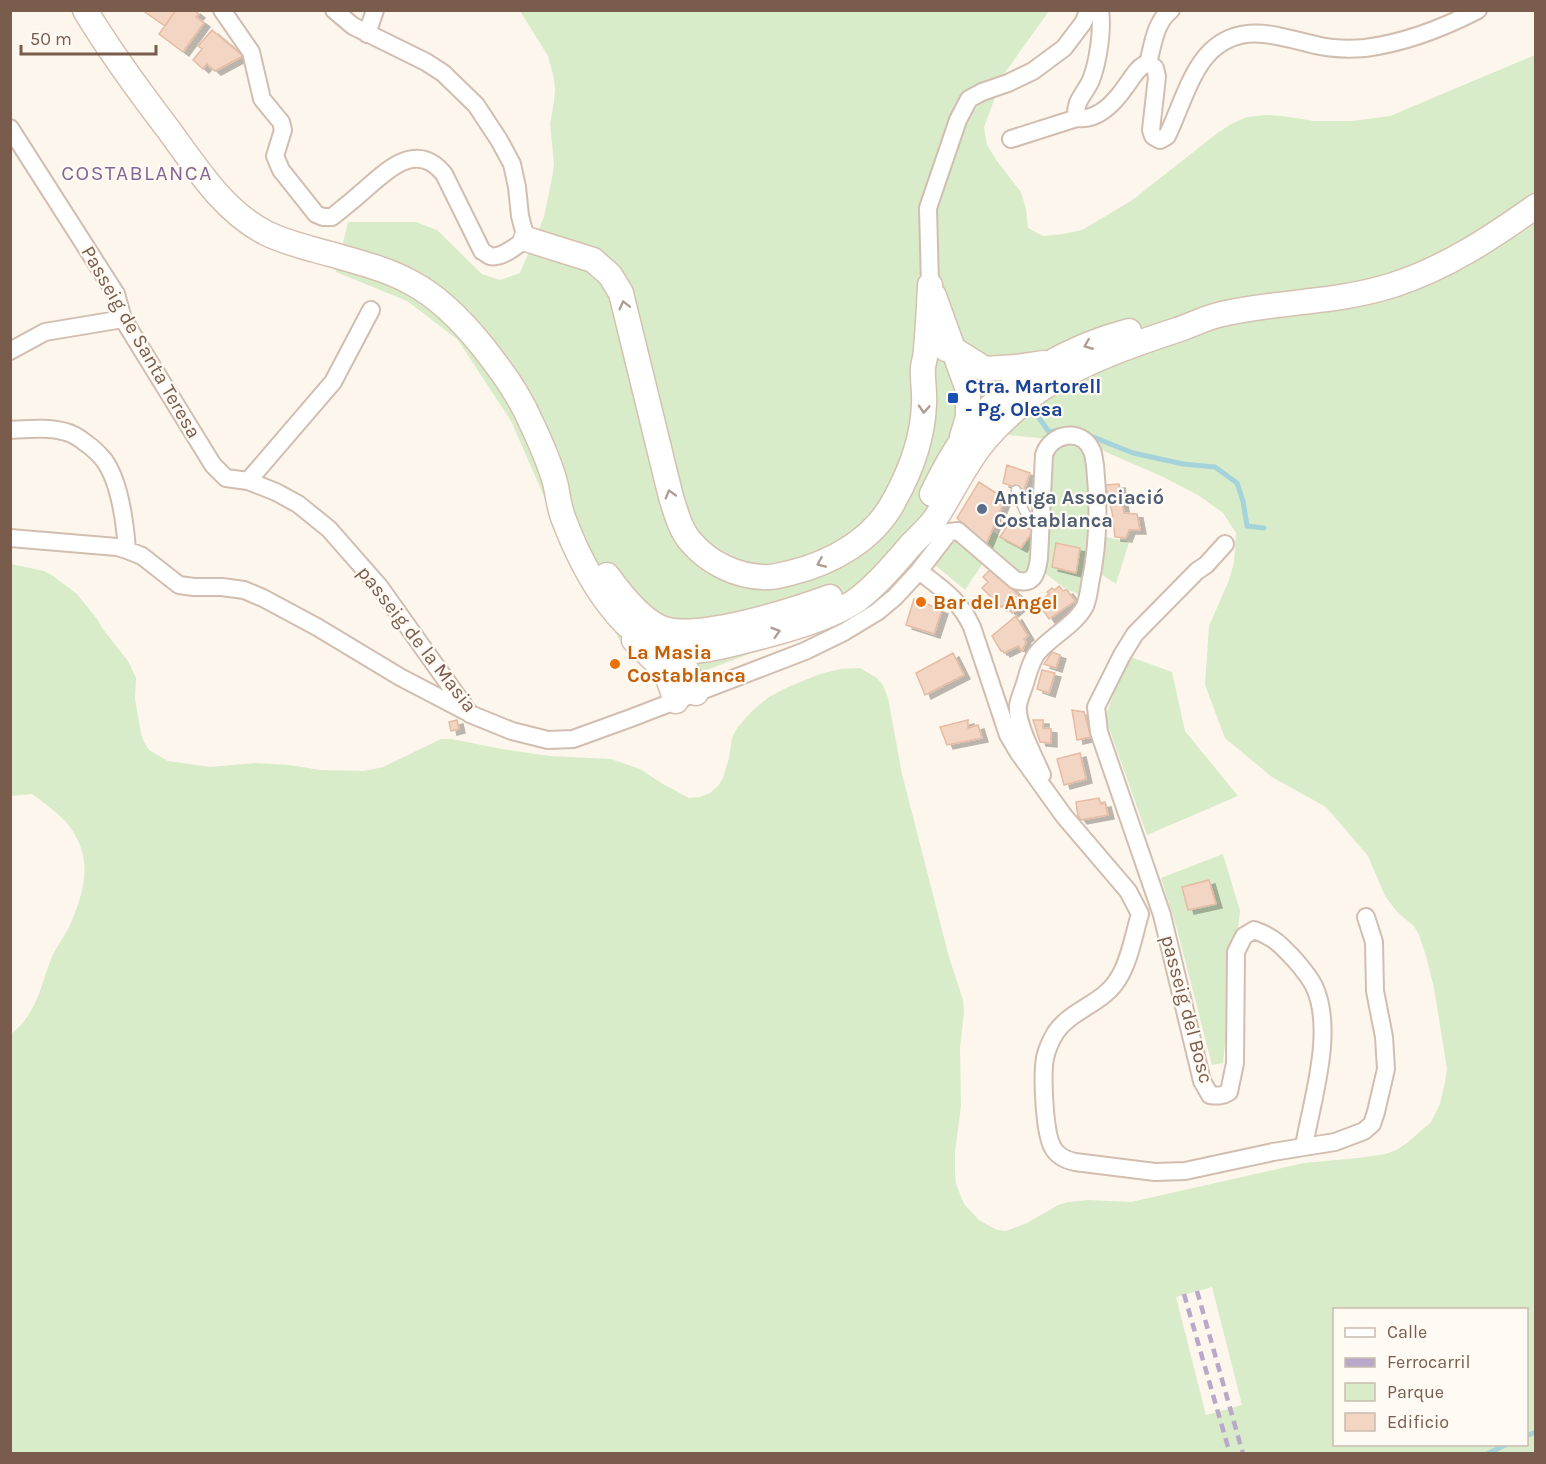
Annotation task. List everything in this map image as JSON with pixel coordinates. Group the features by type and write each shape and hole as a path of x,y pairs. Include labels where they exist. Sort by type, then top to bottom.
{"main road":[{"path":"85,10 116,58 198,170 241,218 265,233 285,241 383,270 409,281 431,294 476,338 518,395 555,482 598,563 614,585 677,651 686,697"},
{"path":"620,618 633,632 646,640 677,651 729,645 773,634 838,610 856,600 879,579 933,522 960,477 975,424 997,401 1024,380 1053,362 1092,343 1179,316 1216,315 1253,308 1345,297 1397,283 1459,257 1536,206"},
{"path":"526,239 593,260 610,275 621,293 670,497 679,523 689,540 710,559 730,570 765,578 812,566 859,542 884,518 895,501 920,436 930,285"},
{"path":"930,285 968,390 970,445"},
{"path":"970,445 1003,421 1039,390 1083,366 1216,315"},
{"path":"926,351 942,348 953,349 985,369 995,390 997,401"},
{"path":"985,369 1053,362"},
{"path":"968,390 987,399 1008,401 1039,390"},
{"path":"555,482 562,515 594,582 638,645 686,697"},
{"path":"645,617 659,627 676,632 696,632 737,624 806,605 879,579"},
{"path":"667,675 672,657 689,642 708,637 737,624"}],"street":[{"path":"222,10 251,52 262,99 281,122 283,130 275,156 277,162 316,214 332,217 392,168 415,159 426,160 444,174 482,251 489,256 497,256 504,254 526,239 512,164 476,105 442,73 410,54 353,26 334,10"},
{"path":"367,34 375,10"},
{"path":"930,285 928,208 958,120 969,99 1033,71 1064,48 1089,10"},
{"path":"1077,118 1075,111 1077,101 1088,87 1096,62 1100,10"},
{"path":"1148,63 1156,32 1163,18 1171,10"},
{"path":"1148,63 1155,68 1157,77 1151,130 1153,136 1160,141 1167,136 1200,65 1211,51 1226,40 1245,33 1264,33 1322,46 1366,48 1410,38 1458,21 1478,10"},
{"path":"1011,139 1077,118 1095,117 1125,89 1141,66 1148,63"},
{"name":"Passeig de Santa Teresa","path":"10,128 116,294 123,319 213,465 226,478 248,482"},
{"path":"248,482 333,382 371,310"},
{"path":"10,351 45,332 123,319"},
{"path":"10,430 35,428 66,432 79,438 104,460 115,483 126,532 127,550"},
{"path":"1042,527 1044,455 1051,442 1061,436 1071,435 1085,441 1092,450 1097,489 1097,544 1086,605 1038,652 1018,706 1023,730 1052,799"},
{"name":"passeig de la Masia","path":"248,482 276,492 298,504 329,529 379,586 470,714 512,731 548,740 573,739 805,651 843,632 877,612 895,597 919,571 949,532 958,531 1015,580 1029,581 1037,572 1042,527"},
{"path":"10,538 117,547 142,556 179,585 244,590 317,627 400,677 470,714"},
{"name":"passeig del Bosc","path":"1225,544 1135,634 1096,707 1099,732 1162,915 1202,1081 1210,1095 1224,1095 1229,1092 1232,1082 1236,952 1244,936 1254,930 1270,936 1306,973 1315,988 1324,1025 1321,1058 1304,1146"},
{"path":"919,571 957,602 966,614 1008,735 1064,816 1128,891 1140,914 1118,981 1057,1030 1050,1042 1045,1058 1044,1097 1050,1140 1053,1149 1063,1159 1155,1172 1185,1171 1304,1146 1335,1142 1364,1131 1372,1124 1386,1069 1384,1037 1375,991 1374,942 1366,917"},
{"path":"1140,914 1162,915"}],"lane":[{"path":"1016,490 1023,512 1034,523 1042,527"}],"green space":[{"path":"520,11 1049,11 1004,74 984,127 987,145 1021,192 1028,228 1043,236 1082,230 1131,201 1215,135 1247,117 1266,115 1314,121 1352,121 1390,116 1535,55 1535,1453 11,1453 11,1034 27,1018 37,1000 53,955 75,913 83,885 84,859 74,833 52,809 32,794 11,796 11,564 44,571 53,576 77,594 97,619 128,661 136,678 135,699 141,733 149,750 168,761 210,767 256,763 321,770 364,771 383,767 441,739 452,739 550,756 611,759 640,769 689,798 700,797 710,793 723,778 732,738 737,728 769,697 820,674 840,669 860,668 877,678 883,685 888,698 902,774 949,957 963,1000 960,1048 961,1106 955,1152 956,1184 964,1204 979,1220 997,1230 1006,1231 1027,1223 1058,1205 1068,1202 1089,1200 1131,1202 1304,1163 1386,1154 1407,1143 1431,1122 1440,1104 1447,1069 1434,988 1426,956 1414,926 1398,913 1385,896 1368,856 1326,807 1272,777 1225,738 1205,685 1209,626 1229,580 1234,562 1236,533 1223,513 1198,495 1099,449 1000,434 964,476 905,577 897,584 821,627 688,677 646,663 620,641 557,526 511,421 458,340 407,301 336,272 348,222 416,222 437,230 482,274 500,280 520,273 544,217 553,173 550,124 554,102 554,79 548,56","holes":["1212,1287 1242,1405 1206,1415 1176,1297"]},
{"path":"1068,445 1084,448 1091,461 1094,526 1080,596 1067,590 1042,571 1049,457 1058,447"},
{"path":"993,531 1021,548 1033,532 1029,565 1025,573 1016,571 986,545"},
{"path":"1106,537 1129,542 1116,584 1101,574"},
{"path":"955,538 983,563 965,590 935,565"},
{"path":"1128,656 1172,672 1185,731 1238,796 1147,835 1105,717"},
{"path":"1223,854 1240,911 1223,1063 1212,1065 1177,929 1161,878"}],"building":[{"path":"142,10 176,10 165,26"},
{"path":"176,10 194,10 199,14 196,17 204,23 183,52 159,34"},
{"path":"212,30 243,56 215,71 207,64 203,69 193,60 202,49 198,46"},
{"path":"1007,465 1030,473 1024,490 1003,483"},
{"name":"Antiga Associació Costablanca","path":"979,482 1005,499 986,545 957,518"},
{"path":"1119,484 1124,513 1137,514 1140,530 1129,530 1126,538 1115,537 1105,485"},
{"path":"1012,519 1033,531 1021,548 1000,537"},
{"path":"1056,543 1080,548 1076,573 1052,567"},
{"path":"992,568 1025,602 1012,613 1004,605 1001,607 982,588 988,582 983,577"},
{"path":"1059,586 1063,591 1067,590 1075,601 1049,619 1038,603 1049,594 1047,592"},
{"path":"914,599 942,610 934,634 906,625"},
{"path":"1016,616 1028,636 1024,639 1026,642 1022,651 1018,646 1004,653 992,636"},
{"path":"1052,652 1060,655 1056,668 1044,664"},
{"path":"953,653 964,675 925,695 916,673"},
{"path":"1042,670 1055,673 1049,693 1037,689"},
{"path":"1072,710 1084,712 1091,737 1077,740"},
{"path":"457,720 459,729 451,731 449,722"},
{"path":"968,720 968,728 978,725 982,738 947,745 940,727"},
{"path":"1033,720 1043,720 1043,728 1051,729 1051,743 1040,742"},
{"path":"1080,753 1086,779 1064,785 1057,759"},
{"path":"1099,798 1101,804 1105,803 1108,815 1081,820 1078,816 1076,802"},
{"path":"1209,880 1216,904 1188,910 1182,887"}],"waterway":[{"path":"1037,415 1049,432 1059,430"},
{"path":"1088,435 1133,453 1183,464 1215,467 1237,483 1247,526 1264,528"},
{"path":"1528,1435 1536,1432"},
{"path":"1487,1454 1503,1446"}],"railway":[{"path":"1197,1291 1243,1454"},
{"path":"1184,1294 1230,1454"}],"place":[{"name":"Ctra. Martorell - Pg. Olesa","path":"953,398"},
{"name":"Antiga Associació Costablanca","path":"982,509"},
{"name":"Bar del Angel","path":"921,602"},
{"name":"La Masia Costablanca","path":"615,664"}],"district":[{"name":"COSTABLANCA","path":"137,173"}]}
